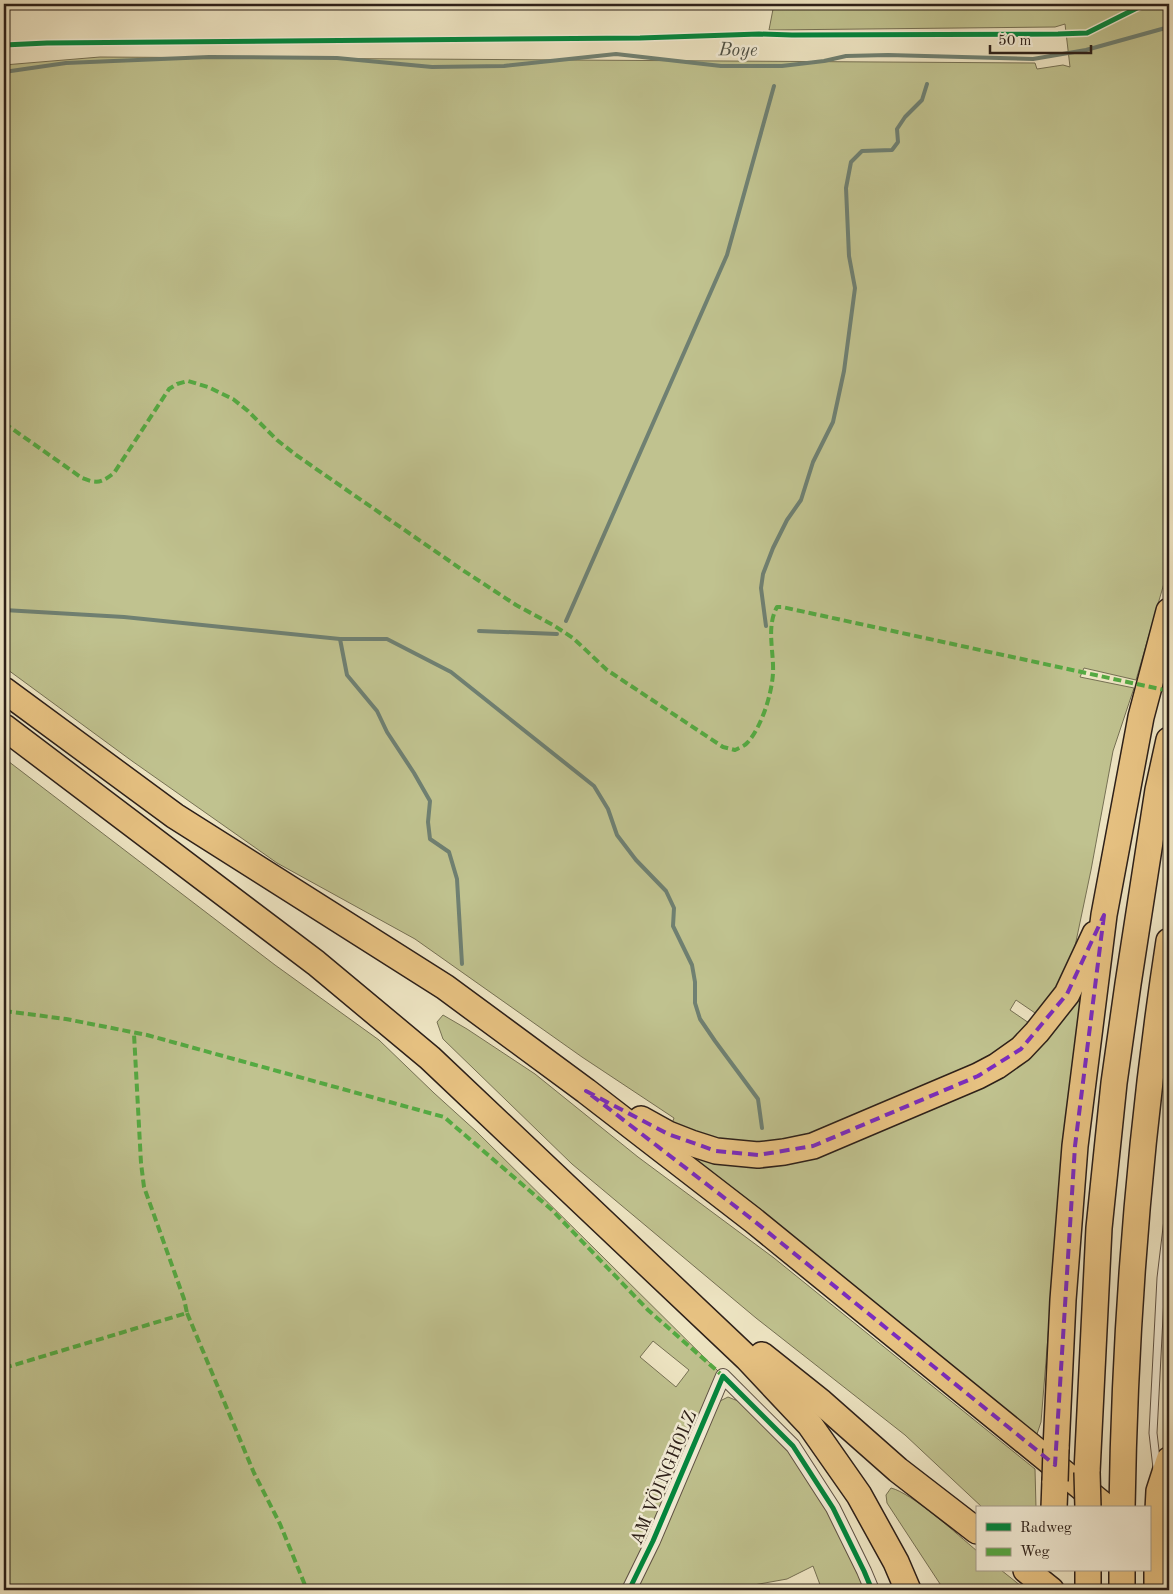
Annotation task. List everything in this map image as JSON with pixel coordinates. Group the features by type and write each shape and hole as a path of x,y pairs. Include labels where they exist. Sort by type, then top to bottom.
{"highway":[{"path":"1054,1506 1055,1482 1046,1449 1063,1300 1075,1146 1104,915 1140,717 1169,611"},
{"path":"4,690 175,816 445,987 586,1091 1117,1506"},
{"path":"4,727 316,963 430,1058 748,1358 810,1425 859,1495 896,1562 908,1590"},
{"path":"1088,1506 1087,1472 1099,1228 1113,1093 1158,790 1169,740"},
{"path":"586,1091 668,1134 716,1151 758,1155 813,1146 978,1076 997,1066 1020,1049 1037,1032 1067,994 1104,915"},
{"path":"1117,1506 1137,1191 1169,941"},
{"path":"654,1270 820,1402 898,1470 976,1530"},
{"path":"1157,1590 1159,1491 1169,1460"},
{"path":"1030,1572 1053,1582"},
{"path":"1088,1572 1088,1590"},
{"path":"1122,1572 1122,1590"}],"street":[{"name":"AM VÖINGHOLZ","path":"629,1590 653,1541 723,1376 792,1446 833,1508 872,1590"}],"lane":[{"path":"1159,1491 1153,1433 1161,1278 1169,1211"}],"highlighted area":[{"path":"1104,915 1075,1146 1055,1465 753,1220 586,1091 668,1134 716,1151 758,1155 813,1146 978,1076 1021,1049 1067,994"}],"green space":[{"path":"774,4 1169,4 1169,566 1136,680 1084,668 1080,677 1134,688 1113,751 1074,951 1053,994 1038,1015 1016,1000 1010,1010 1029,1023 1009,1043 962,1072 816,1136 729,1146 671,1126 674,1118 582,1057 415,939 277,863 132,761 4,667 4,65 100,57 1035,63 1037,69 1063,65 1070,67 1065,24 1055,27 769,30"},
{"path":"4,758 275,965 379,1040 477,1132 723,1376 629,1590 4,1590","holes":["653,1341 689,1370 676,1387 640,1357"]},
{"path":"1083,984 1054,1263 1041,1422 1037,1434 905,1332 679,1148 734,1164 977,1086"},
{"path":"443,1015 535,1074 638,1157 774,1258 1035,1469 1036,1506 981,1506 905,1435 756,1318 572,1164 443,1039 437,1022"},
{"path":"1169,1331 1169,1519 1164,1457"},
{"path":"728,1397 738,1401 780,1440 799,1464 844,1539 867,1590 822,1590 813,1566 787,1579 726,1590 636,1590 716,1405"},
{"path":"891,1488 900,1491 947,1525 976,1550 976,1572 1004,1572 1026,1590 944,1590 887,1503 886,1495"}],"waterway":[{"name":"Boye","path":"4,72 66,63 209,57 337,58 432,67 504,66 616,54 721,66 782,66 824,61 846,56 888,55 1033,59 1086,50 1169,27"},
{"path":"766,626 761,588 763,574 787,520 801,500 813,462 833,422 844,371 855,288 849,256 846,188 851,162 862,151 892,150 898,142 897,129 905,117 922,100 927,84"},
{"path":"566,621 727,255 774,86"},
{"path":"4,610 124,617 340,639 387,639 451,672 594,786 608,809 617,835 636,860 666,891 674,908 673,926 692,965 695,982 695,1003 700,1019 758,1099 762,1128"},
{"path":"479,631 557,634"},
{"path":"340,639 347,675 377,711 387,732 430,801 428,822 430,839 449,852 457,879 462,964"}],"marked path":[{"path":"4,423 82,478 99,482 114,473 169,389 177,384 188,381 208,387 233,399 296,455 461,569 516,605 573,638 607,670 723,747 735,750 745,745 758,727 771,690 773,673 771,631 777,607 1169,691"},
{"path":"4,1011 66,1019 147,1035 444,1117 552,1210 648,1310 723,1376"},
{"path":"4,1368 187,1313 184,1299 144,1187 134,1034"},
{"path":"187,1313 254,1473 280,1524 307,1590"}],"cycle path":[{"path":"4,45 47,43 640,38 759,34 1087,33 1145,4"},
{"path":"629,1590 653,1541 723,1376 793,1446 833,1508 872,1590"}]}
